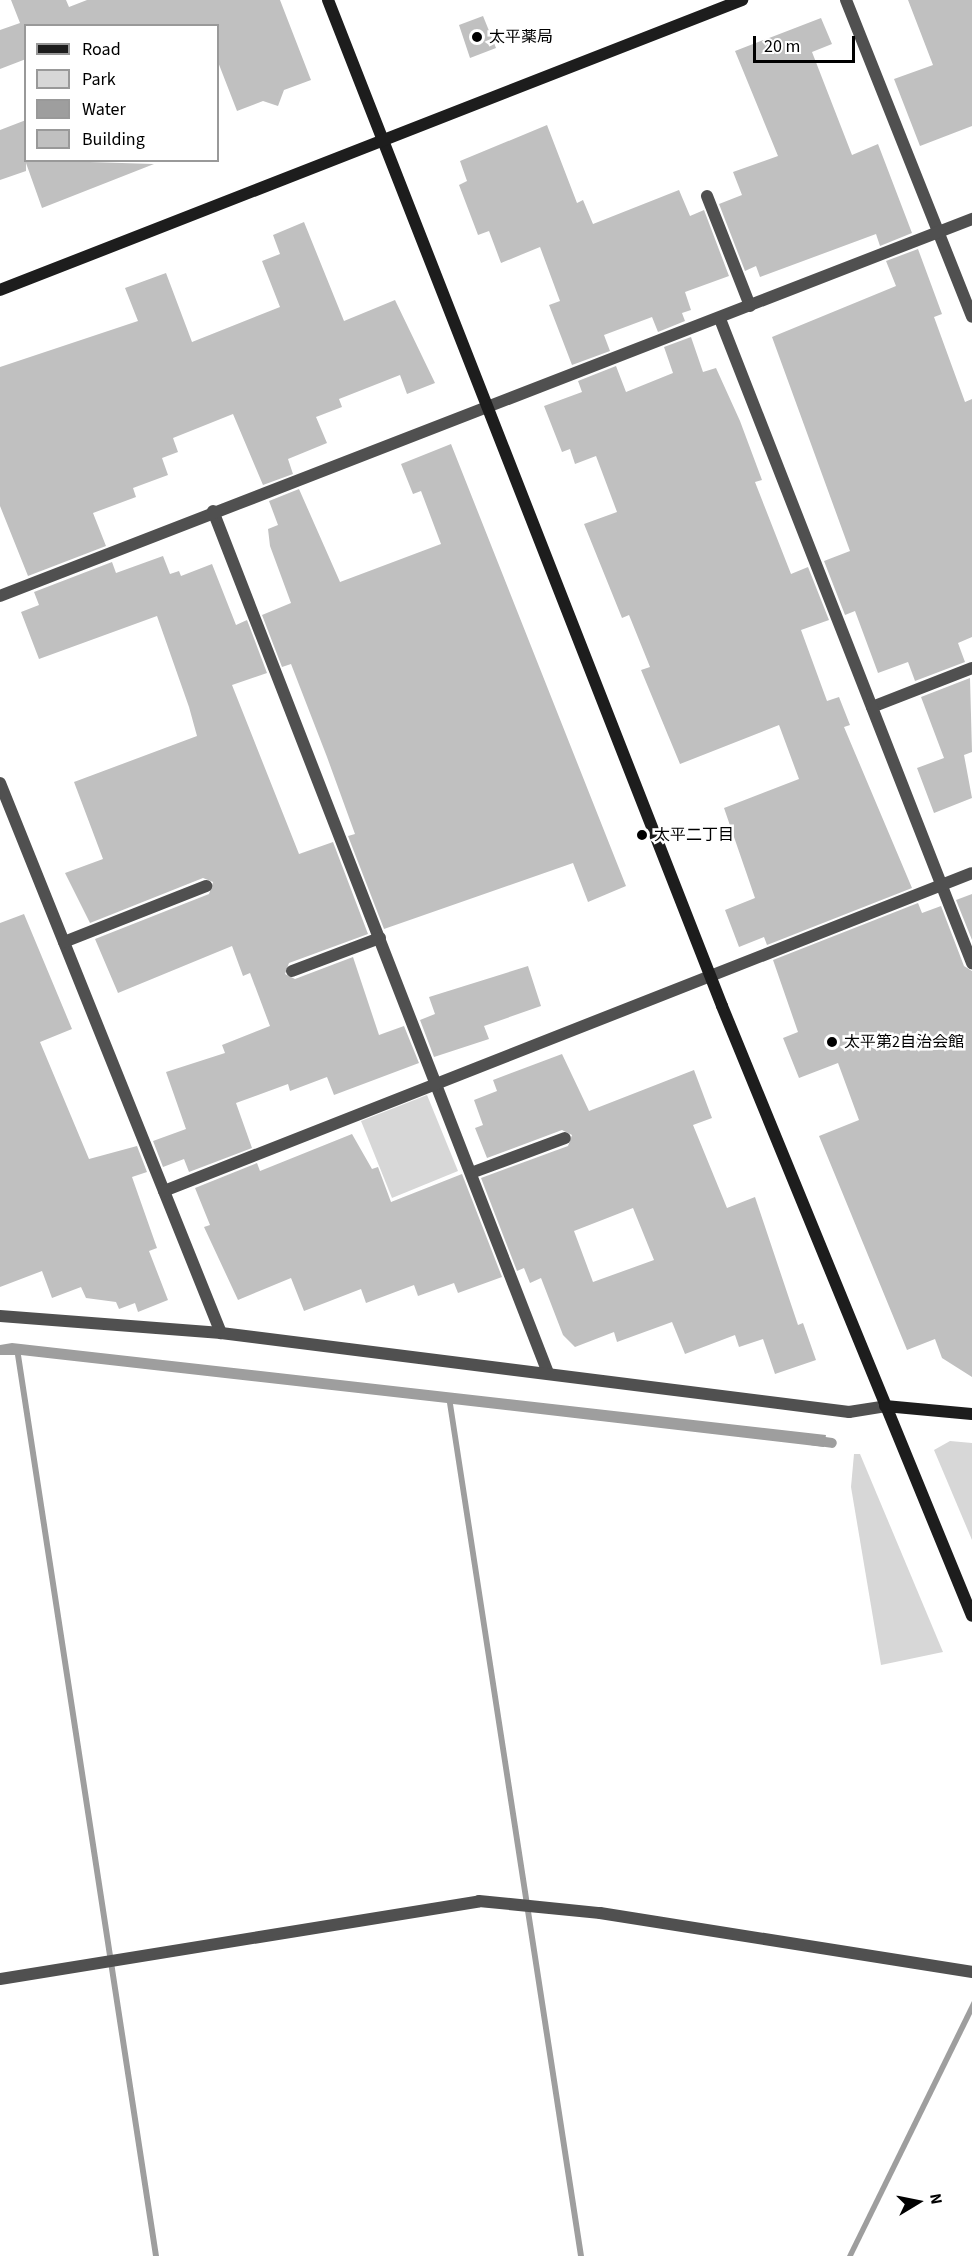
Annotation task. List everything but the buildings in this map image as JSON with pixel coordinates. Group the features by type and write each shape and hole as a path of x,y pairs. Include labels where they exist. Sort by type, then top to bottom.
{"street":[{"path":"328,0 484,408 711,978 972,1616"},
{"path":"0,290 382,137 742,0"},
{"path":"846,0 940,231 972,317"},
{"path":"707,196 750,306"},
{"path":"0,596 213,511 720,319 972,219"},
{"path":"720,319 972,963"},
{"path":"213,511 548,1373"},
{"path":"872,707 972,668"},
{"path":"0,783 221,1333"},
{"path":"164,1191 711,978 972,873"},
{"path":"64,942 206,886"},
{"path":"292,971 380,938"},
{"path":"471,1173 565,1138"},
{"path":"0,1316 221,1333 849,1412 885,1406 972,1414"},
{"path":"0,1979 479,1901 600,1913 972,1972"}],"green space":[{"path":"427,1095 458,1171 392,1198 361,1121"},
{"path":"950,1441 972,1443 972,1540 934,1450"},
{"path":"854,1454 860,1454 943,1652 881,1665 851,1487"}],"water":[{"path":"12,1343 826,1435 824,1447 453,1404 584,2256 578,2256 447,1403 21,1355 159,2256 153,2256 15,1355 0,1355 0,1345"},
{"path":"972,2001 972,2014 853,2256 847,2256"}],"waterway":[{"path":"811,1440 832,1443"}],"place":[{"name":"太平薬局","path":"477,37"},
{"name":"太平二丁目","path":"642,835"},
{"name":"太平第2自治会館","path":"832,1042"}]}
